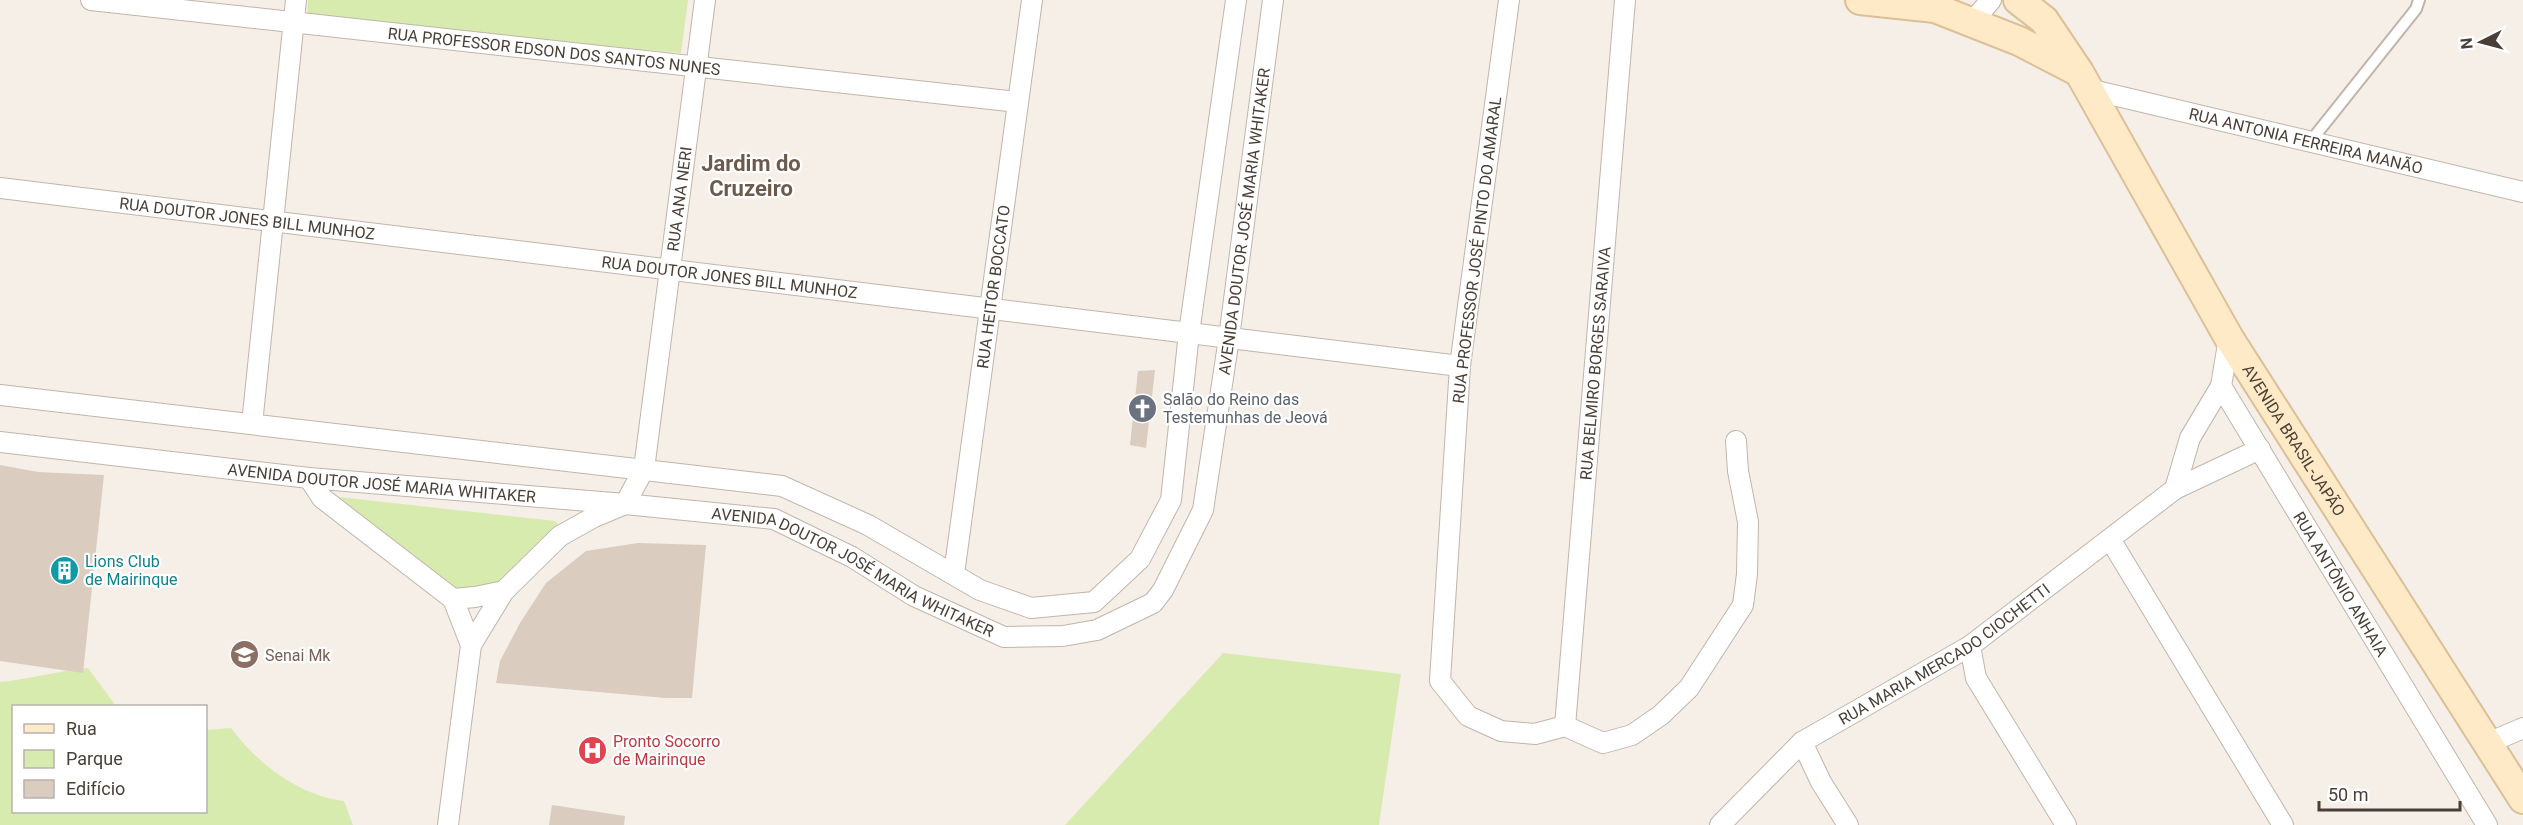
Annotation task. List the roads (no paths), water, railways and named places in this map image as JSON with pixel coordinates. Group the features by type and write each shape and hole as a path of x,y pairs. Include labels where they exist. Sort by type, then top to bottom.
{"main road":[{"path":"1860,0 1935,8 2019,41 2084,80"},
{"name":"AVENIDA BRASIL-JAPÃO","path":"2018,0 2044,20 2084,80 2229,338 2486,744 2521,791"}],"street":[{"name":"RUA PROFESSOR EDSON DOS SANTOS NUNES","path":"91,0 1018,102"},
{"path":"252,424 296,0"},
{"name":"RUA ANA NERI","path":"644,470 705,0"},
{"name":"RUA HEITOR BOCCATO","path":"954,574 1032,0"},
{"path":"0,395 782,486 868,525 980,590 1031,608 1094,602 1140,559 1171,500 1189,333 1236,0"},
{"name":"AVENIDA DOUTOR JOSÉ MARIA WHITAKER","path":"0,442 309,478 625,504 774,519 852,557 914,596 1004,637 1063,636 1097,630 1153,603 1163,590 1203,510 1229,338 1273,0"},
{"name":"RUA PROFESSOR JOSÉ PINTO DO AMARAL","path":"1509,0 1460,366 1440,681 1468,716 1501,731 1535,734 1565,726"},
{"name":"RUA BELMIRO BORGES SARAIVA","path":"1565,726 1624,0"},
{"path":"1972,22 1991,0"},
{"name":"RUA ANTONIA FERREIRA MANÃO","path":"2084,80 2310,141 2523,192"},
{"name":"RUA DOUTOR JONES BILL MUNHOZ","path":"0,188 1460,366"},
{"path":"2175,489 2190,438 2221,386 2229,338"},
{"name":"RUA ANTÔNIO ANHAIA","path":"2221,386 2487,825"},
{"path":"1565,726 1603,743 1632,735 1652,722 1689,688 1743,604 1747,574 1748,522 1738,471 1736,441"},
{"name":"RUA MARIA MERCADO CIOCHETTI","path":"1720,825 1802,742 1970,646 2175,489 2260,449"},
{"path":"448,825 471,645 504,591 560,536 594,517 625,504 644,470"},
{"path":"309,478 321,498 453,598 471,645"},
{"path":"2110,539 2283,825"},
{"path":"453,598 475,597 504,591"},
{"path":"1970,646 1976,678 2066,825"},
{"path":"2486,744 2523,728"},
{"path":"1802,742 1821,782 1848,825"}],"lane":[{"path":"2310,141 2416,9 2419,0"}],"place":[{"name":"Salão do Reino das Testemunhas de Jeová","path":"1142,408"},
{"name":"Lions Club de Mairinque","path":"64,570"},
{"name":"Senai Mk","path":"244,655"},
{"name":"Pronto Socorro de Mairinque","path":"592,750"}],"district":[{"name":"Jardim do Cruzeiro","path":"751,176"}]}
